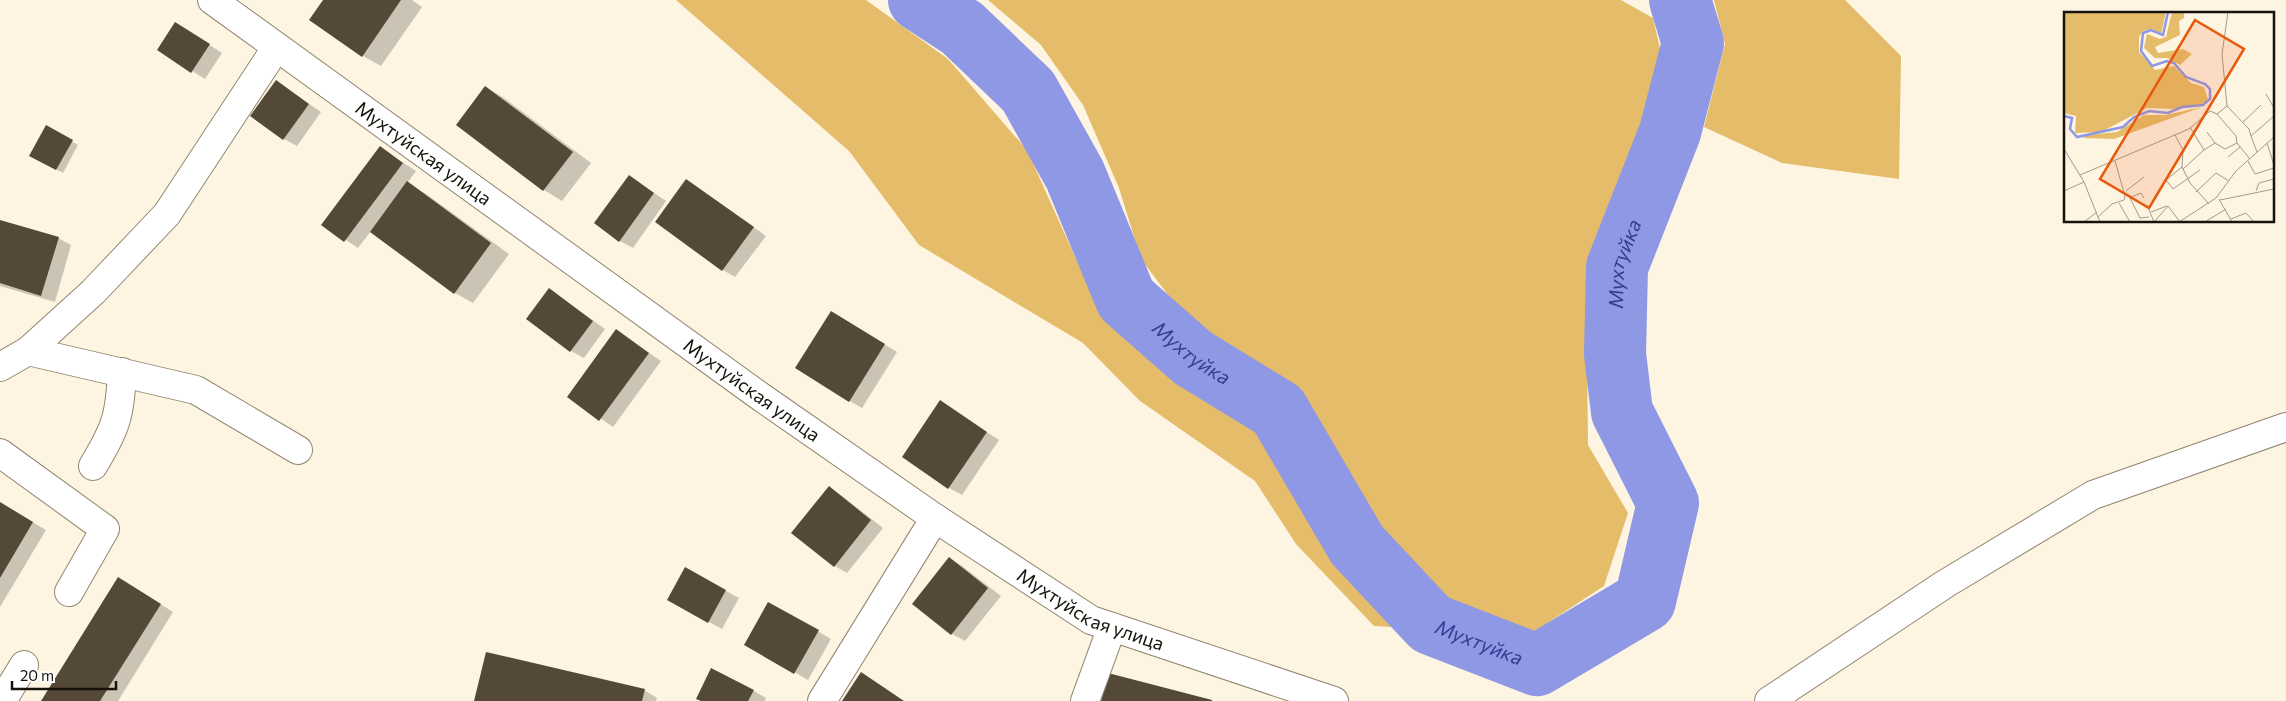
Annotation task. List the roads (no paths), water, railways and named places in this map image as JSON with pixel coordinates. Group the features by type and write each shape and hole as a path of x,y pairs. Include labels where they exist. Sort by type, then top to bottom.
{"street":[{"name":"Мухтуйская улица","path":"212,0 745,385 935,518 1091,620 1334,701"},
{"path":"0,367 28,351 93,292 167,214 276,48"},
{"path":"28,351 196,390 298,450"},
{"path":"93,466 112,436 121,406 122,372"},
{"path":"1769,701 1945,584 2093,496 2286,427"},
{"path":"0,453 106,529 69,592"},
{"path":"822,701 935,518"},
{"path":"1085,701 1112,627"},
{"path":"2,701 24,665"}],"waterway":[{"name":"Мухтуйка","path":"919,0 962,28 1028,91 1075,175 1126,299 1193,358 1278,410 1357,545 1431,624 1537,665 1645,601 1668,503 1622,412 1615,354 1617,267 1670,132 1693,43 1680,0"}]}
